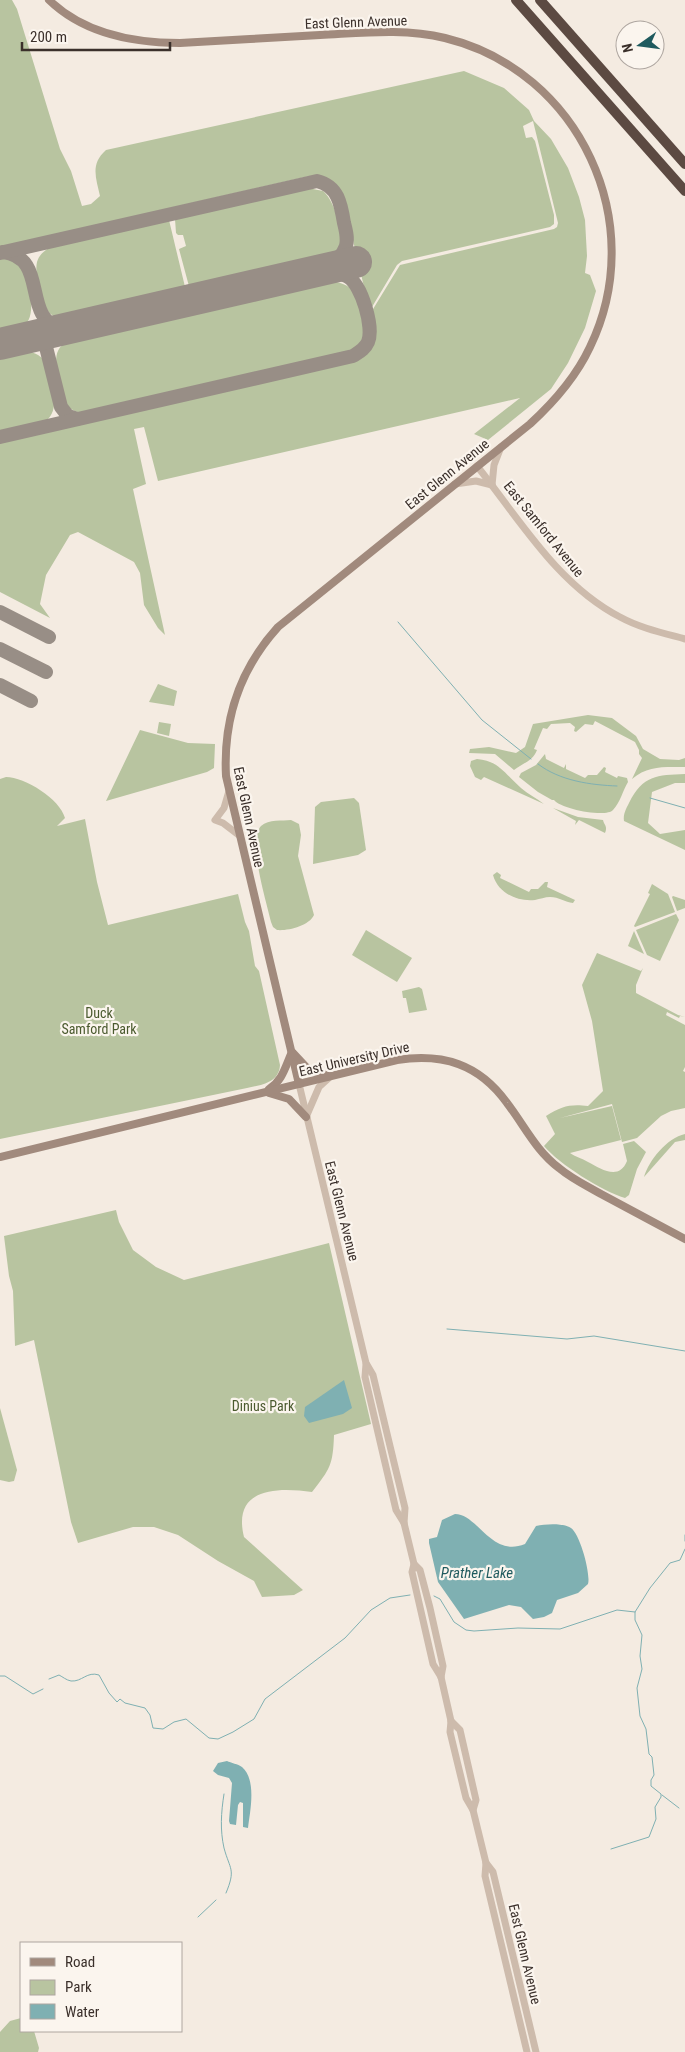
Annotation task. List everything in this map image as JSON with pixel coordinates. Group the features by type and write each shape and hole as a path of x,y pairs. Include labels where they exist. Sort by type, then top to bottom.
{"highway":[{"path":"516,0 685,191"},
{"path":"540,0 685,164"}],"main road":[{"name":"East Glenn Avenue","path":"52,2 89,27 111,35 145,42 180,43 382,31 422,33 445,38 485,52 527,78 547,96 579,135 591,157 600,181 611,230 611,278 600,324 580,367 548,407 501,447 291,615 270,636 256,654 238,690 229,718 225,759 229,791 299,1084"},
{"path":"264,1092 278,1083 292,1052 307,1068 330,1077"},
{"name":"East University Drive","path":"0,1157 414,1057 448,1061 470,1068 492,1085 507,1102 539,1150 570,1177 685,1239"},
{"path":"264,1092 279,1094 289,1099 306,1117"}],"street":[{"path":"454,484 476,481 492,485 494,465 501,447"},
{"name":"East Samford Avenue","path":"477,466 556,567 580,591 622,618 685,639"},
{"path":"229,791 224,808 214,820 223,823 240,836"},
{"path":"306,1117 319,1087 330,1077"},
{"name":"East Glenn Avenue","path":"299,1084 366,1363 373,1376 405,1508 404,1523 414,1564 420,1570 444,1666 441,1677 452,1721 460,1730 476,1800 473,1810 486,1863 485,1876 527,2052"},
{"name":"East Glenn Avenue","path":"486,1863 493,1872 536,2052"}],"green space":[{"path":"0,0 12,0 17,9 60,149 71,171 82,206 91,204 100,196 95,172 101,155 106,150 464,71 504,88 529,110 534,121 551,139 568,168 585,220 587,256 585,273 590,275 596,291 585,328 568,363 551,389 488,440 474,434 520,398 158,481 144,427 134,429 146,484 133,489 165,635 158,628 144,605 140,573 134,562 78,532 70,535 46,575 40,604 50,618 0,592 0,441 354,360 361,356 370,346 373,328 370,314 400,265 554,229 558,223 533,121 523,126 526,138 532,137 535,141 554,215 554,224 550,227 402,261 397,265 372,307 369,308 342,194 331,182 316,177 305,177 0,247"},
{"path":"308,188 323,191 334,209 341,234 339,248 334,254 327,259 190,290 179,249 186,246 183,235 176,233 175,219"},
{"path":"169,220 186,291 67,319 55,317 48,311 42,298 36,267 40,255 45,250"},
{"path":"0,259 11,260 21,267 24,272 31,296 31,313 29,320 23,327 0,334"},
{"path":"329,281 349,287 357,296 361,309 365,328 364,338 359,346 350,353 86,414 71,409 64,399 58,382 56,356 60,348 69,341"},
{"path":"24,351 38,355 48,366 53,382 55,399 52,414 39,425 0,433 0,357"},
{"path":"158,684 177,691 174,706 149,702"},
{"path":"588,715 612,718 636,736 643,749 660,759 679,760 685,758 685,767 651,769 638,774 632,779 642,758 635,742 595,721 593,725 585,724 576,732 574,731 575,727 570,723 551,724 547,729 543,728 534,749 537,750 535,754 514,770 495,754 469,753 470,749 489,747 516,753 525,747 533,724"},
{"path":"159,722 171,724 169,736 157,733"},
{"path":"140,730 188,743 215,744 214,768 207,772 106,801"},
{"path":"545,754 546,759 564,768 566,764 566,769 585,778 588,775 597,775 604,767 606,768 605,772 617,778 618,776 627,778 628,782 613,810 593,813 565,806 538,792 519,777 521,773 536,765"},
{"path":"477,759 496,765 521,788 544,804 484,777 481,780 475,777 470,766 471,761"},
{"path":"685,774 685,783 675,783 652,792 648,823 660,834 685,830 685,850 624,821 624,814 629,803 645,782 659,776"},
{"name":"Duck Samford Park","path":"6,777 32,785 49,797 62,811 65,818 57,826 85,819 97,882 108,925 238,894 249,931 255,966 259,971 280,1065 279,1071 273,1079 252,1087 0,1139 0,779"},
{"path":"354,798 359,803 366,850 358,855 313,864 315,807 321,802"},
{"path":"553,808 578,817 603,820 606,831 605,833 579,820 575,825 576,821"},
{"path":"291,820 299,824 301,835 298,856 314,915 303,925 287,930 277,930 271,922 259,872 256,845 257,834 261,826 268,822"},
{"path":"497,872 501,875 500,878 529,892 531,889 538,889 545,882 548,882 547,887 575,900 573,903 553,897 535,900 515,898 499,887 493,875"},
{"path":"652,884 668,894 675,912 635,927 650,894 648,893"},
{"path":"673,896 685,900 685,908 677,911"},
{"path":"676,914 679,920 660,961 647,955 636,930"},
{"path":"366,930 412,958 397,982 352,955"},
{"path":"634,931 644,954 628,946"},
{"path":"597,953 641,971 643,968 636,985 636,993 685,1017 680,1016 679,1018 667,1012 666,1015 685,1025 685,1067 683,1071 685,1072 685,1108 671,1111 661,1116 637,1138 622,1142 612,1104 560,1118 612,1106 621,1140 570,1153 604,1170 615,1172 624,1167 627,1161 623,1144 634,1141 646,1152 637,1169 629,1195 625,1198 582,1176 560,1161 544,1146 555,1134 546,1116 566,1106 588,1106 603,1091 592,1021 582,985"},
{"path":"419,987 422,989 427,1010 409,1013 406,998 403,998 402,991"},
{"path":"685,1134 685,1140 675,1142 644,1177 654,1157 665,1145 678,1136"},
{"name":"Dinius Park","path":"116,1210 119,1222 133,1250 156,1267 184,1280 329,1243 371,1424 334,1435 333,1453 329,1466 323,1478 312,1492 284,1490 260,1494 251,1500 244,1509 242,1521 244,1537 303,1590 294,1595 262,1597 254,1581 218,1561 178,1535 154,1527 133,1527 78,1543 71,1522 34,1340 15,1346 13,1291 9,1276 4,1236"},
{"path":"0,1408 17,1470 14,1481 9,1482 0,1480"},
{"path":"20,2018 20,2032 34,2032 39,2048 38,2052 0,2052 0,2032 10,2021"}],"water":[{"path":"344,1380 352,1408 343,1414 309,1423 304,1416 305,1407"},
{"name":"Prather Lake","path":"455,1514 471,1521 494,1541 513,1547 525,1544 536,1526 549,1524 568,1526 578,1538 584,1555 588,1572 588,1584 578,1593 557,1600 552,1613 544,1617 533,1619 521,1607 509,1605 464,1619 438,1582 429,1543 429,1539 437,1537 442,1520"},
{"path":"227,1761 242,1767 250,1780 251,1805 248,1828 243,1827 243,1803 240,1802 236,1825 230,1824 232,1783 229,1778 218,1775 213,1771 218,1763"}],"waterway":[{"path":"398,622 482,720 531,759"},
{"path":"538,764 547,770 576,781 617,786"},
{"path":"650,798 685,808"},
{"path":"447,1329 567,1339 594,1336 685,1351"},
{"path":"685,1535 685,1541"},
{"path":"611,1849 649,1837 656,1819 655,1807 661,1794 651,1786 651,1780 654,1775 652,1757 649,1754 646,1729 640,1716 637,1688 642,1669 640,1656 642,1635 635,1620 635,1612 650,1588 670,1563 680,1560 685,1549"},
{"path":"49,1679 59,1675 69,1681 75,1681 91,1674 99,1675 109,1693 117,1702 120,1699 125,1703 145,1708 150,1715 153,1728 163,1729 174,1722 186,1719 209,1738 218,1739 254,1719 265,1699 345,1638 371,1610 390,1598 410,1595"},
{"path":"434,1596 440,1599 454,1622 466,1630 474,1631 518,1628 560,1629 617,1610 635,1612"},
{"path":"0,1676 5,1676 33,1694 43,1689"},
{"path":"224,1794 222,1835 231,1870 231,1879 226,1893"},
{"path":"662,1795 679,1808"},
{"path":"198,1917 216,1900"}],"taxiway":[{"path":"0,253 317,181 324,183 334,191 340,203 347,237 343,253 325,269"},
{"path":"3,252 17,257 26,265 42,313 49,323 62,330"},
{"path":"0,437 353,356 364,348 368,342 369,327 366,307 358,289 348,277 325,269"},
{"path":"25,339 41,341 46,347 61,407 68,416 77,419"},
{"path":"0,612 49,637"},
{"path":"0,649 46,672"},
{"path":"0,685 31,701"}],"runway":[{"path":"0,344 356,262"}]}
